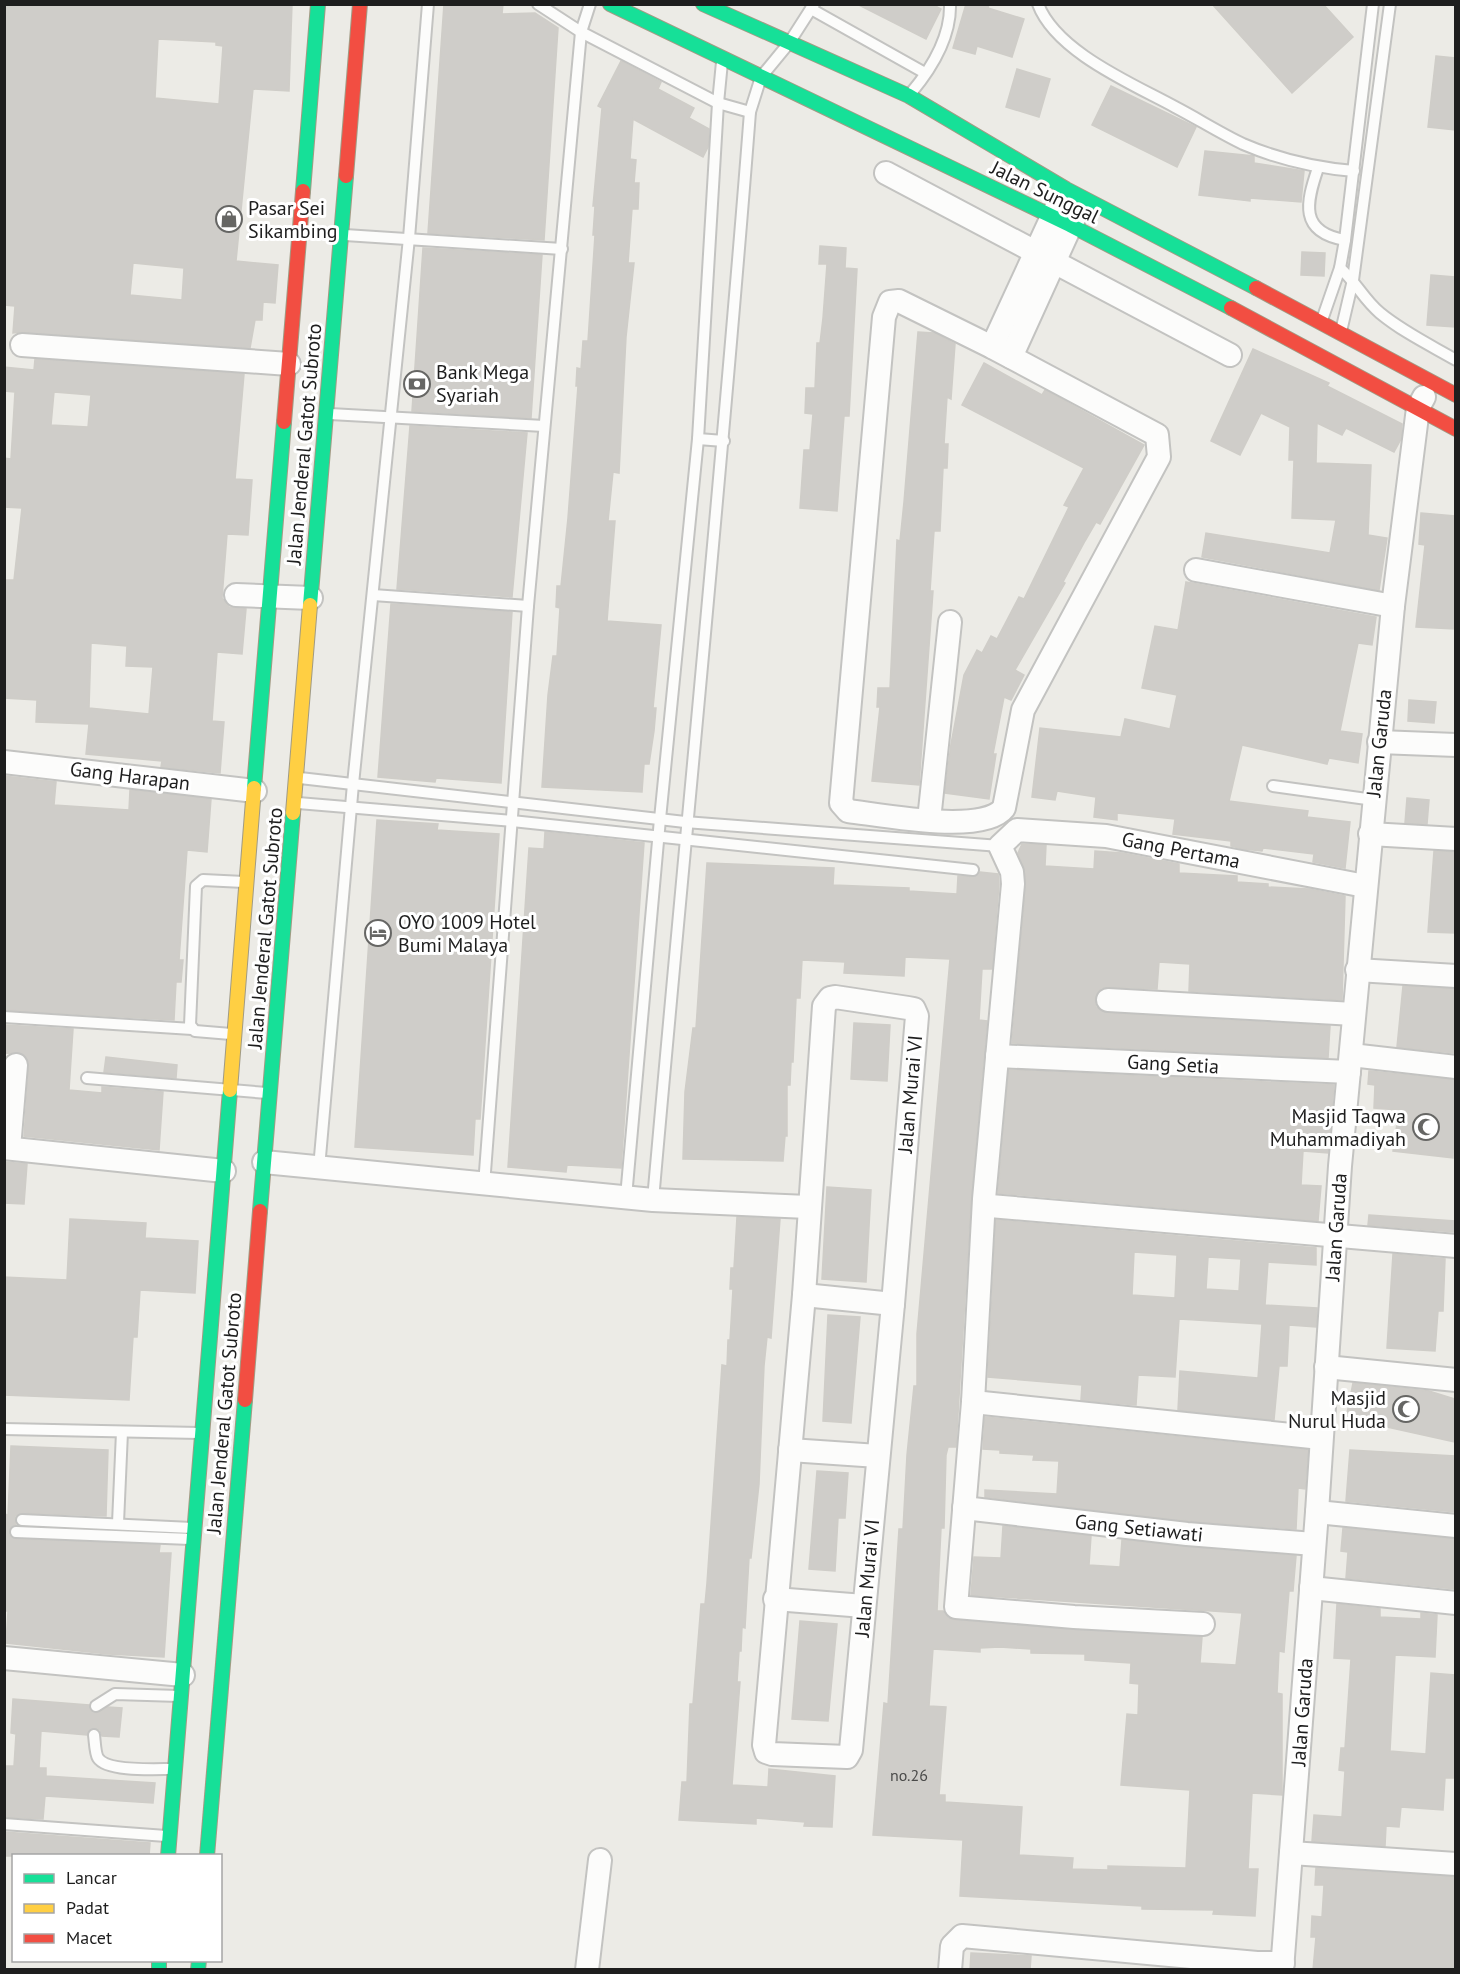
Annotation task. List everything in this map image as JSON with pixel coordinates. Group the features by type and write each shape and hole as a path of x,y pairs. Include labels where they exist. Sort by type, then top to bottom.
{"main road":[{"name":"Jalan Jenderal Gatot Subroto","path":"168,1854 318,4"},
{"name":"Jalan Jenderal Gatot Subroto","path":"207,1854 360,4"},
{"name":"Jalan Sunggal","path":"610,4 1061,221 1330,359 1455,429"},
{"name":"Jalan Sunggal","path":"703,4 909,96 1075,194 1341,332 1455,395"},
{"path":"1312,350 1322,322"},
{"path":"1330,359 1341,332"}],"street":[{"path":"886,173 1230,355"},
{"path":"1002,352 1075,194"},
{"path":"899,301 1002,352 1157,435 1159,457 1023,710 1004,808 993,818 979,822 930,820 848,811 841,803 885,311 890,302 899,301"},
{"path":"22,345 289,364"},
{"name":"Jalan Garuda","path":"1282,1966 1336,1234 1365,885 1393,606 1418,408 1432,382"},
{"path":"1196,570 1393,606"},
{"path":"236,595 311,598"},
{"path":"930,820 950,622"},
{"path":"1379,742 1455,745"},
{"name":"Gang Harapan","path":"4,762 255,791"},
{"name":"Gang Pertama","path":"1000,846 1017,830 1106,836 1365,885"},
{"path":"1370,834 1455,839"},
{"path":"1000,846 1012,872 1013,884 984,1199 973,1401 956,1606 1074,1617 1203,1624"},
{"path":"1357,970 1455,976"},
{"name":"Jalan Murai VI","path":"835,997 914,1010 917,1016 893,1304 850,1754 847,1757 772,1754 766,1752 764,1745 775,1599 804,1296 808,1207 825,1002 835,997"},
{"path":"1108,1000 1354,1014"},
{"name":"Gang Setia","path":"997,1056 1455,1067"},
{"path":"16,1065 7,1148 224,1171"},
{"path":"264,1162 653,1200 808,1207"},
{"path":"990,1206 1455,1246"},
{"path":"804,1296 893,1304"},
{"path":"1326,1367 1455,1380"},
{"path":"973,1401 1321,1438"},
{"path":"790,1450 878,1456"},
{"name":"Gang Setiawati","path":"964,1508 1187,1534 1314,1544"},
{"path":"1317,1512 1455,1526"},
{"path":"1311,1587 1455,1603"},
{"path":"775,1599 864,1606"},
{"path":"4,1658 182,1686"},
{"path":"1291,1853 1455,1864"},
{"path":"587,1970 600,1860"},
{"path":"950,1970 952,1946 962,1936 1256,1966 1282,1966"}],"lane":[{"path":"319,1168 353,784 409,238 428,4"},
{"path":"538,4 581,32 718,103 750,112"},
{"path":"484,1185 544,426 581,32 590,4"},
{"path":"909,96 944,39 950,4"},
{"path":"1038,4 1041,13 1062,38 1102,67 1244,144 1318,168 1354,171"},
{"path":"1322,322 1340,268 1345,240 1373,4"},
{"path":"1341,332 1353,280 1390,4"},
{"path":"653,1200 685,822 724,441 750,112 761,77 789,44 812,7 925,73"},
{"path":"626,1197 660,819 698,439 718,103 723,59"},
{"path":"1318,168 1308,196 1308,213 1312,224 1329,238 1345,240"},
{"path":"341,235 562,249"},
{"path":"1340,268 1353,280 1367,301 1382,314 1455,360"},
{"path":"326,414 544,426"},
{"path":"698,439 724,441"},
{"path":"373,595 528,606"},
{"path":"296,778 685,822 1000,846"},
{"path":"1273,786 1374,800"},
{"path":"295,803 512,821 973,870"},
{"path":"840,835 841,857"},
{"path":"192,1029 196,886 203,880 247,882"},
{"path":"4,1017 192,1029 235,1034"},
{"path":"87,1078 270,1093"},
{"path":"4,1429 202,1433"},
{"path":"118,1523 122,1432"},
{"path":"22,1520 118,1523 194,1534"},
{"path":"16,1532 194,1534"},
{"path":"96,1706 115,1694 182,1686"},
{"path":"94,1735 98,1758 103,1763 113,1767 175,1769"},
{"path":"4,1824 170,1836"}],"building":[{"path":"4,4 292,4 289,91 253,89 236,261 278,265 275,303 263,302 262,320 255,320 250,348 13,333 15,306 4,305","holes":["158,39 216,42 216,45 223,46 219,104 155,98","133,263 184,268 182,300 130,295"]},
{"path":"444,4 503,4 502,14 535,13 558,28 544,240 428,233"},
{"path":"857,4 932,4 941,9 926,39"},
{"path":"966,4 989,4 988,8 1024,19 1012,57 977,46 975,54 953,48"},
{"path":"1212,4 1323,4 1353,37 1292,93"},
{"path":"1436,56 1455,58 1455,130 1428,127"},
{"path":"621,61 661,82 658,89 694,108 689,118 709,129 708,147 703,157 633,119 630,159 636,160 634,183 639,183 638,209 632,209 628,263 634,263 626,337 619,473 613,472 608,521 615,521 607,621 661,625 653,708 656,708 654,731 649,764 644,764 642,792 542,787 548,695 553,656 557,656 560,608 556,607 557,586 561,586 568,518 578,386 576,386 577,368 581,369 583,341 588,341 595,235 593,235 595,206 593,206 602,108 598,106"},
{"path":"1017,69 1050,79 1039,117 1006,107"},
{"path":"1111,86 1196,127 1177,167 1092,125"},
{"path":"1205,151 1254,156 1254,163 1304,171 1301,202 1250,198 1250,201 1199,195"},
{"path":"820,246 846,248 845,268 857,269 849,416 844,416 837,511 800,508 804,450 810,450 813,414 805,413 806,388 815,388 817,343 820,343 823,318 827,264 819,264"},
{"path":"423,248 542,255 531,418 412,411"},
{"path":"1302,252 1325,253 1324,276 1301,275"},
{"path":"1431,275 1455,277 1455,327 1427,325"},
{"path":"918,332 934,333 955,344 951,399 947,397 944,444 948,444 947,468 943,468 940,531 934,531 930,591 933,591 919,785 872,781 880,707 877,707 878,688 890,688 897,540 900,541"},
{"path":"1253,349 1329,383 1327,386 1402,424 1401,439 1394,452 1346,428 1342,435 1317,423 1316,463 1371,465 1368,535 1387,538 1379,590 1202,557 1206,533 1330,553 1336,520 1292,518 1294,460 1289,460 1290,427 1261,413 1240,455 1211,441"},
{"path":"35,359 244,374 235,479 252,480 248,535 227,534 222,598 229,607 246,609 242,654 217,652 212,721 224,722 220,773 161,767 162,761 86,754 89,724 36,722 37,700 4,698 5,580 14,580 22,508 4,507 4,458 11,459 15,392 4,391 4,367 34,370","holes":["54,392 91,395 88,427 51,425","91,643 127,646 126,666 153,667 149,714 89,708"]},
{"path":"984,363 1042,395 1045,390 1144,445 1100,524 1096,522 1085,541 1063,582 1065,583 1015,670 1024,675 1011,700 1004,697 993,754 996,754 989,799 945,793 951,744 964,675 977,650 982,653 991,636 997,639 1019,597 1024,599 1069,507 1064,505 1084,468 962,405"},
{"path":"410,426 527,433 512,597 397,589"},
{"path":"1421,513 1455,516 1455,629 1416,627 1425,545 1419,544"},
{"path":"1186,582 1376,617 1372,645 1358,643 1340,731 1362,734 1358,763 1329,758 1327,764 1242,745 1229,801 1308,811 1307,817 1350,822 1345,868 1313,862 1314,854 1263,848 1262,851 1243,849 1231,846 1231,841 1173,834 1175,819 1117,813 1117,820 1094,817 1096,797 1057,791 1055,800 1032,797 1040,728 1121,737 1125,719 1170,729 1177,695 1142,688 1155,626 1178,630"},
{"path":"391,604 512,612 501,783 436,778 435,782 378,777"},
{"path":"1409,700 1436,702 1434,723 1408,721"},
{"path":"4,776 56,782 54,805 129,810 130,790 211,799 207,852 187,850 179,960 183,960 181,982 176,982 174,1020 4,1010"},
{"path":"1407,798 1429,800 1427,824 1405,823"},
{"path":"377,820 438,824 437,830 499,834 480,1119 475,1119 473,1155 355,1147"},
{"path":"545,832 644,843 621,1168 567,1165 566,1172 508,1167 529,848 544,849"},
{"path":"1022,844 1046,845 1045,866 1094,869 1095,851 1122,853 1179,864 1179,873 1237,876 1237,882 1268,884 1268,887 1309,889 1345,896 1342,1000 1189,991 1190,964 1159,962 1157,989 1101,988 1095,999 1096,1007 1107,1013 1330,1026 1328,1058 1012,1043 1026,885 1025,870 1018,853"},
{"path":"1434,851 1455,852 1455,933 1428,932"},
{"path":"707,863 834,868 833,885 909,888 909,891 957,894 958,876 973,877 980,872 998,874 992,969 982,969 979,1020 987,1021 971,1198 956,1447 948,1447 946,1455 944,1528 941,1528 937,1611 943,1611 948,1618 955,1620 1202,1637 1200,1663 1236,1665 1242,1613 971,1595 974,1557 1001,1558 1003,1526 1091,1536 1089,1565 1120,1567 1122,1540 1296,1556 1293,1591 1289,1591 1284,1652 1279,1651 1277,1693 1282,1694 1282,1795 1252,1793 1248,1869 1258,1869 1255,1916 1213,1914 1214,1910 1142,1909 1142,1906 960,1896 963,1840 873,1835 884,1703 888,1704 899,1529 903,1529 907,1455 914,1386 917,1386 917,1334 950,959 905,957 904,976 844,973 845,962 802,960 800,998 796,998 793,1062 791,1062 790,1085 787,1085 787,1136 785,1136 783,1161 683,1159 685,1092 693,1028 696,1028","holes":["980,1648 1031,1649 1031,1653 1085,1654 1085,1660 1131,1663 1130,1683 1139,1684 1138,1715 1127,1714 1121,1785 1190,1790 1186,1868 1108,1866 1108,1870 1072,1869 1073,1858 1019,1855 1022,1807 945,1802 945,1795 939,1795 946,1707 929,1706 933,1649 980,1652"]},
{"path":"1403,986 1455,989 1455,1053 1397,1047"},
{"path":"854,1023 890,1025 887,1081 851,1079"},
{"path":"4,1025 73,1029 69,1090 102,1093 102,1087 163,1092 159,1150 24,1136 29,1066 23,1054 4,1053"},
{"path":"106,1057 177,1065 176,1078 104,1072"},
{"path":"1009,1070 1334,1085 1328,1153 1303,1151 1301,1185 1321,1186 1318,1221 998,1193"},
{"path":"1369,1071 1455,1080 1453,1158 1393,1151 1399,1110 1374,1108 1375,1085 1368,1084"},
{"path":"4,1162 27,1164 24,1204 4,1203"},
{"path":"827,1187 871,1190 866,1282 822,1279"},
{"path":"1369,1215 1455,1221 1455,1232 1368,1225"},
{"path":"737,1217 780,1219 771,1338 767,1337 764,1366 759,1484 751,1558 749,1558 745,1628 742,1627 741,1651 739,1651 737,1682 740,1682 732,1785 768,1787 769,1769 835,1776 832,1827 804,1826 805,1822 756,1818 756,1824 679,1820 682,1782 687,1782 690,1704 693,1704 701,1604 705,1604 722,1365 727,1366 728,1340 730,1340 733,1289 730,1289 731,1268 734,1268"},
{"path":"70,1219 146,1223 145,1238 198,1241 195,1293 140,1290 137,1337 133,1337 129,1400 4,1395 4,1277 67,1280"},
{"path":"996,1220 1316,1248 1316,1265 1268,1262 1265,1305 1317,1308 1316,1327 1289,1325 1287,1366 1279,1366 1274,1420 1178,1410 1180,1371 1258,1378 1262,1324 1179,1319 1175,1377 1138,1375 1136,1405 1081,1400 1082,1385 988,1377","holes":["1134,1252 1177,1255 1175,1298 1132,1295","1208,1257 1241,1259 1239,1291 1206,1289"]},
{"path":"1393,1254 1445,1259 1443,1311 1438,1311 1435,1351 1387,1348"},
{"path":"828,1315 860,1317 851,1423 823,1421"},
{"path":"1353,1383 1429,1391 1455,1399 1455,1442 1346,1418"},
{"path":"985,1417 1308,1450 1305,1489 1298,1488 1296,1529 1188,1521 985,1497 985,1490 1057,1494 1059,1461 1033,1460 1034,1455 1000,1453 1000,1450 983,1449"},
{"path":"11,1446 108,1450 106,1516 22,1513 15,1516 16,1525 10,1528 9,1535 16,1539 160,1545 159,1553 171,1553 164,1657 108,1654 6,1643 8,1611 4,1611 4,1514 8,1515"},
{"path":"1350,1450 1455,1456 1455,1512 1346,1501"},
{"path":"817,1471 848,1473 845,1518 838,1518 835,1571 809,1569"},
{"path":"1343,1528 1455,1539 1455,1589 1346,1578 1348,1552 1341,1551"},
{"path":"1337,1604 1380,1609 1380,1617 1421,1619 1421,1613 1437,1615 1435,1657 1395,1655 1390,1751 1426,1754 1431,1673 1455,1675 1455,1778 1445,1778 1443,1810 1401,1807 1399,1827 1386,1826 1385,1846 1312,1841 1314,1815 1342,1817 1345,1771 1339,1770 1341,1748 1345,1748 1351,1659 1334,1658"},
{"path":"800,1621 837,1624 828,1721 792,1719"},
{"path":"13,1699 89,1705 90,1710 96,1713 108,1707 122,1708 119,1737 102,1736 100,1730 94,1728 87,1735 41,1731 39,1768 46,1768 46,1776 155,1783 153,1803 45,1796 43,1819 4,1817 4,1766 14,1766 16,1734 11,1733"},
{"path":"4,1832 150,1843 149,1854 12,1854 12,1856 4,1856"},
{"path":"1316,1868 1455,1877 1455,1970 1313,1970 1316,1937 1311,1937 1312,1916 1322,1917 1324,1885 1315,1885"},
{"path":"971,1953 1031,1956 1030,1970 970,1970"}],"traffic: fast":[{"path":"303,191 318,4"},
{"path":"610,4 1070,225 1231,308"},
{"path":"703,4 909,96 1066,189 1256,288"},
{"path":"310,605 346,176"},
{"path":"254,788 284,422"},
{"path":"260,1211 293,813"},
{"path":"168,1854 230,1090"},
{"path":"207,1854 245,1400"},
{"path":"159,1962 159,1970"},
{"path":"198,1970 199,1962"}],"traffic: slow":[{"path":"293,813 310,605"},
{"path":"230,1090 254,788"}],"traffic: jam":[{"path":"346,176 360,4"},
{"path":"284,422 303,191"},
{"path":"1256,288 1456,395"},
{"path":"1231,308 1456,429"},
{"path":"245,1400 260,1211"}],"place":[{"name":"Pasar Sei Sikambing","path":"229,219"},
{"name":"Bank Mega Syariah","path":"417,384"},
{"name":"OYO 1009 Hotel Bumi Malaya","path":"378,933"},
{"name":"Masjid Taqwa Muhammadiyah","path":"1426,1127"},
{"name":"Masjid Nurul Huda","path":"1406,1409"}]}
